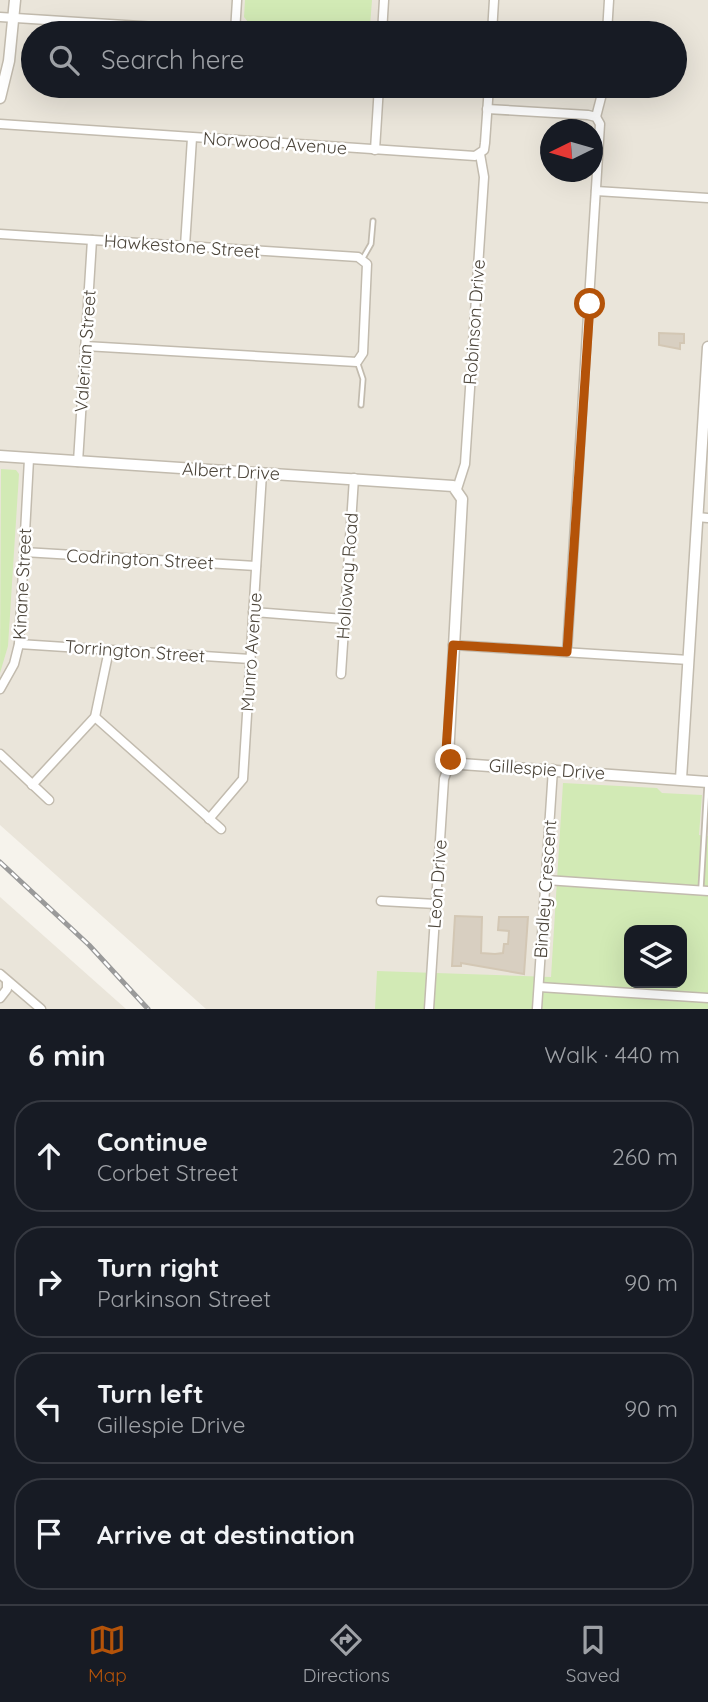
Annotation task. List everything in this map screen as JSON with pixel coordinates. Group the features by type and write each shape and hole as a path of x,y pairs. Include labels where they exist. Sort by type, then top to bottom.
{"street":[{"path":"0,98 7,76 15,0"},
{"path":"236,21 237,0"},
{"path":"383,21 384,0"},
{"path":"493,21 494,0"},
{"path":"608,21 609,0"},
{"path":"0,17 61,21"},
{"path":"375,150 378,98"},
{"path":"480,154 485,143 488,98"},
{"path":"567,652 601,132 596,117 601,98"},
{"path":"487,109 596,117"},
{"name":"Norwood Avenue","path":"0,124 375,150 480,154"},
{"path":"185,246 192,138"},
{"name":"Robinson Drive","path":"457,489 465,464 484,177 480,154"},
{"path":"596,191 708,198"},
{"name":"Hawkestone Street","path":"0,234 363,258"},
{"name":"Valerian Street","path":"78,462 92,240"},
{"path":"85,346 357,362 363,353 368,268 363,258"},
{"path":"681,779 703,517 708,347"},
{"name":"Albert Drive","path":"1,457 354,478 447,485 457,489"},
{"name":"Kinane Street","path":"0,689 13,664 19,644 29,459"},
{"name":"Munro Avenue","path":"209,819 243,779 262,473"},
{"name":"Holloway Road","path":"341,674 354,478"},
{"path":"451,760 446,751 462,499 457,489"},
{"name":"Codrington Street","path":"24,552 256,566"},
{"path":"253,612 344,619"},
{"name":"Torrington Street","path":"19,644 250,659"},
{"path":"453,645 689,660"},
{"path":"32,785 95,717 109,650"},
{"path":"95,717 221,829"},
{"path":"0,754 49,800"},
{"name":"Gillespie Drive","path":"451,760 461,764 708,782"},
{"name":"Leon Drive","path":"429,1009 444,779 451,760"},
{"name":"Bindley Crescent","path":"537,1009 553,769"},
{"path":"546,880 704,891"},
{"path":"382,901 436,904"},
{"path":"0,974 41,1009"},
{"path":"0,998 7,989 7,981"},
{"path":"538,987 708,998"}],"lane":[{"path":"363,258 371,244 373,221"},
{"path":"357,362 363,379 361,405"},
{"path":"704,891 708,782"}],"shaded area":[{"path":"0,0 708,0 708,1009 206,1009 0,825"},
{"path":"0,897 126,1009 0,1009"}],"green space":[{"path":"245,0 372,0 370,21 247,21 244,17"},
{"path":"1,469 16,470 19,474 8,646 0,673"},
{"path":"563,783 657,788 662,793 702,795 699,835 708,836 708,1009 375,1009 377,971 551,977"}],"building":[{"path":"659,333 684,334 684,343 680,343 680,349 659,345"},
{"path":"455,916 482,917 481,953 495,954 503,953 504,944 508,944 509,931 498,930 499,917 528,917 524,974 461,963 461,966 452,966"}],"railway":[{"path":"0,862 89,945 148,1009"}],"route":[{"path":"451,760 446,751 453,645 567,652 590,304"}]}
